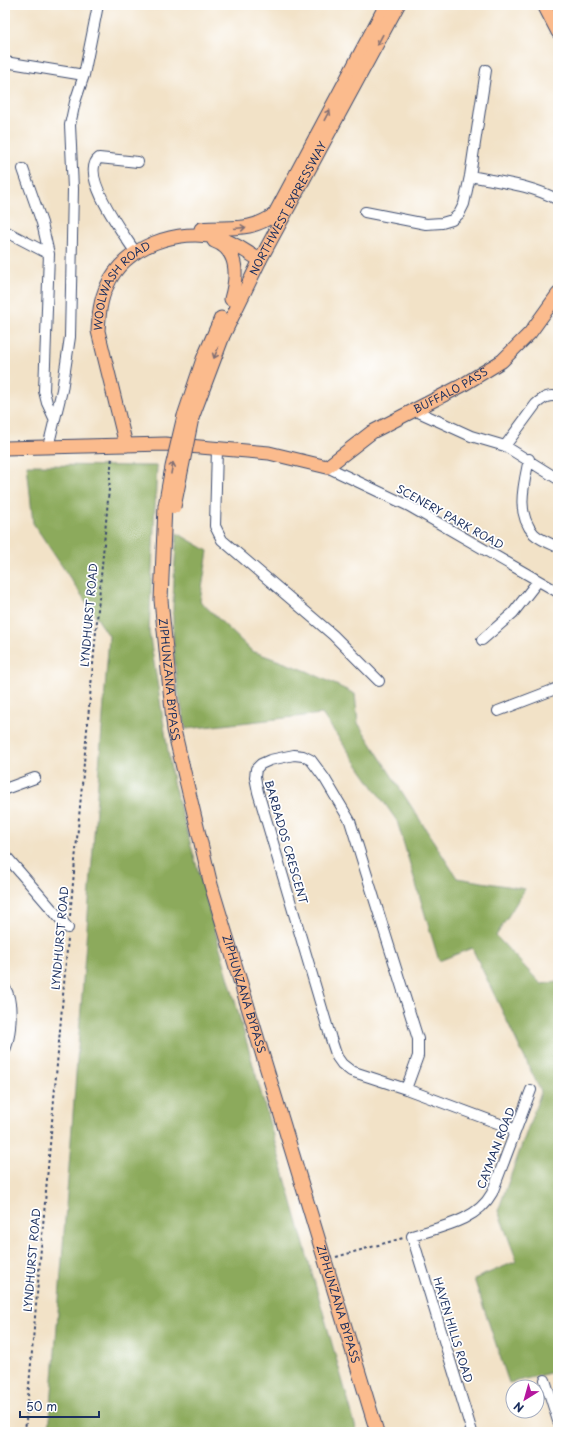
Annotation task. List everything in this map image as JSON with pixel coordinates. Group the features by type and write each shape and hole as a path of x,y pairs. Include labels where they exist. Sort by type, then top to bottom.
{"main road":[{"name":"NORTHWEST EXPRESSWAY","path":"188,417 274,214 386,5"},
{"name":"NORTHWEST EXPRESSWAY","path":"188,417 203,358 231,299 256,258 398,5"},
{"path":"544,5 558,32"},
{"path":"175,237 193,230 254,226 274,214"},
{"path":"193,234 217,242 231,255 236,274 231,299"},
{"name":"WOOLWASH ROAD","path":"119,445 98,330 99,312 107,284 118,270 136,253 158,242 175,237 193,234 220,238 236,245 256,258"},
{"name":"BUFFALO PASS","path":"327,467 372,432 461,386 502,361 530,333 558,294"},
{"name":"ZIPHUNZANA BYPASS","path":"188,417 170,507 164,547 161,600 174,730 211,886 376,1432"},
{"path":"5,448 165,444 269,453 327,467"}],"street":[{"path":"48,447 62,390 70,337 73,189 70,126 75,102 84,75 98,5"},
{"path":"5,62 84,75"},
{"path":"365,212 426,224 442,223 452,220 458,214 464,204 470,176 486,70"},
{"path":"136,253 104,203 93,177 92,170 93,164 99,158 138,162"},
{"path":"23,169 42,223 49,254 44,391 47,403 54,418"},
{"path":"470,176 518,186 558,200"},
{"path":"5,231 49,254"},
{"path":"505,446 536,404 552,395 558,397"},
{"path":"414,410 471,436 505,446 558,479"},
{"path":"217,448 215,526 219,536 230,548 333,635 379,681"},
{"path":"529,460 521,504 526,521 534,534 558,547"},
{"name":"SCENERY PARK ROAD","path":"327,467 409,506 558,592"},
{"path":"482,640 512,613 538,581"},
{"path":"498,711 558,688"},
{"name":"BARBADOS CRESCENT","path":"406,1089 418,1056 418,1040 350,821 325,778 311,760 303,756 294,755 270,760 261,764 256,769 255,777 258,792 337,1057 342,1064 351,1071 406,1089 516,1130"},
{"path":"5,789 35,778"},
{"path":"5,855 68,928"},
{"path":"5,988 10,999 11,1009 5,1050"},
{"name":"CAYMAN ROAD","path":"412,1236 461,1220 479,1210 487,1203 530,1090"},
{"name":"HAVEN HILLS ROAD","path":"412,1236 472,1432"},
{"path":"545,1380 558,1421"}],"path":[{"name":"LYNDHURST ROAD","path":"25,1432 68,928 119,445"},
{"path":"325,1260 412,1236"}],"green space":[{"path":"27,465 157,466 149,631 173,782 357,1432 49,1432 109,636 33,523"},
{"path":"177,533 208,551 200,601 252,651 307,671 355,694 358,723 457,878 525,889 496,936 541,984 558,982 558,1371 525,1379 508,1379 474,1279 517,1261 498,1211 541,1092 472,948 439,961 397,821 322,714 186,729 175,670 173,592"}]}
